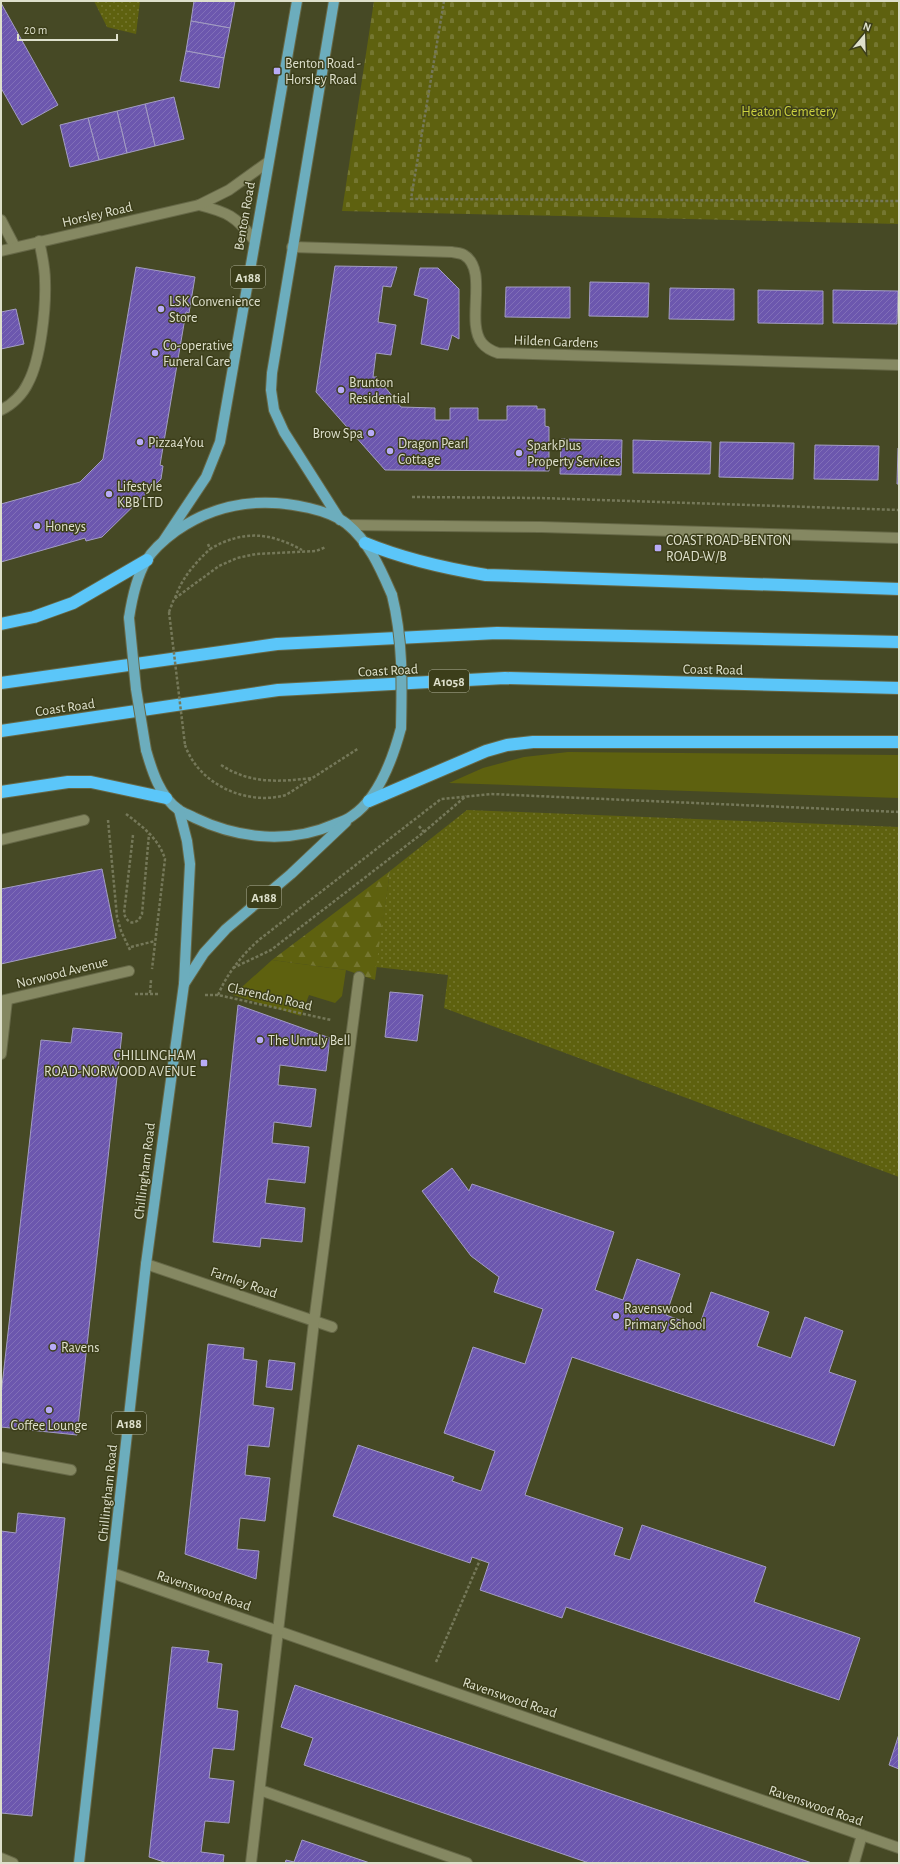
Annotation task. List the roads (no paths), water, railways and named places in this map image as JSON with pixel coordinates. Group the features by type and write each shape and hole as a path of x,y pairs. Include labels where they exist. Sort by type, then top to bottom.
{"highway":[{"path":"365,543 395,555 440,568 486,575 899,589"},
{"path":"1,624 34,617 73,603 147,560"},
{"path":"1,683 277,644 497,633 899,642"},
{"name":"Coast Road","path":"1,731 278,690 504,678 899,688"},
{"path":"368,801 486,751 507,745 533,742 899,742"},
{"path":"1,792 68,782 91,782 166,798"}],"main road":[{"name":"Benton Road","path":"164,540 206,477 220,442 254,240 297,1"},
{"name":"A188","path":"334,1 292,247 272,373 271,390 274,410 284,432 344,522"},
{"path":"344,522 318,510 290,503 264,502 240,504 215,510 187,523 164,540 147,560 133,592 129,618 136,689 146,750 152,773 166,798 178,810 211,826 244,834 283,838 320,831 352,816"},
{"name":"Chillingham Road","path":"184,984 204,953 226,929 291,874 368,801 387,771 401,728 402,662 398,618 392,595 378,563 365,543 344,522"},
{"name":"Chillingham Road","path":"79,1863 146,1264 184,984 190,864 187,841 178,810"}],"street":[{"name":"Horsley Road","path":"1,251 199,205 229,190 268,162"},
{"name":"Horsley Road","path":"199,205 220,210 232,216 242,224 254,240"},
{"path":"1,220 15,247"},
{"path":"1,410 7,408 18,398 28,382 34,365 45,302 46,280 39,242"},
{"name":"Hilden Gardens","path":"292,247 437,251 463,254 471,261 475,270 476,326 478,338 483,344 498,353 899,365"},
{"path":"344,522 541,526 899,538"},
{"path":"1,840 84,820"},
{"name":"Norwood Avenue","path":"4,1000 129,971"},
{"path":"251,1863 314,1322 359,977"},
{"path":"1,1054 4,1000"},
{"name":"Farnley Road","path":"146,1264 332,1327"},
{"path":"1,1457 71,1470"},
{"name":"Ravenswood Road","path":"112,1573 899,1848"},
{"path":"260,1790 467,1863"},
{"path":"854,1863 862,1836"},
{"path":"1,1858 13,1863"}],"place":[{"name":"Benton Road - Horsley Road","path":"277,71"},
{"name":"LSK Convenience Store","path":"161,309"},
{"name":"Co-operative Funeral Care","path":"155,353"},
{"name":"Brunton Residential","path":"341,390"},
{"name":"Brow Spa","path":"371,433"},
{"name":"Pizza4You","path":"140,442"},
{"name":"Dragon Pearl Cottage","path":"390,451"},
{"name":"SparkPlus Property Services","path":"519,453"},
{"name":"Lifestyle KBB LTD","path":"109,494"},
{"name":"Honeys","path":"37,526"},
{"name":"COAST ROAD-BENTON ROAD-W/B","path":"658,548"},
{"name":"The Unruly Bell","path":"260,1040"},
{"name":"CHILLINGHAM ROAD-NORWOOD AVENUE","path":"204,1063"},
{"name":"Ravenswood Primary School","path":"616,1316"},
{"name":"Ravens","path":"53,1347"},
{"name":"Coffee Lounge","path":"49,1410"}],"park label":[{"name":"Heaton Cemetery","path":"789,111"}]}
